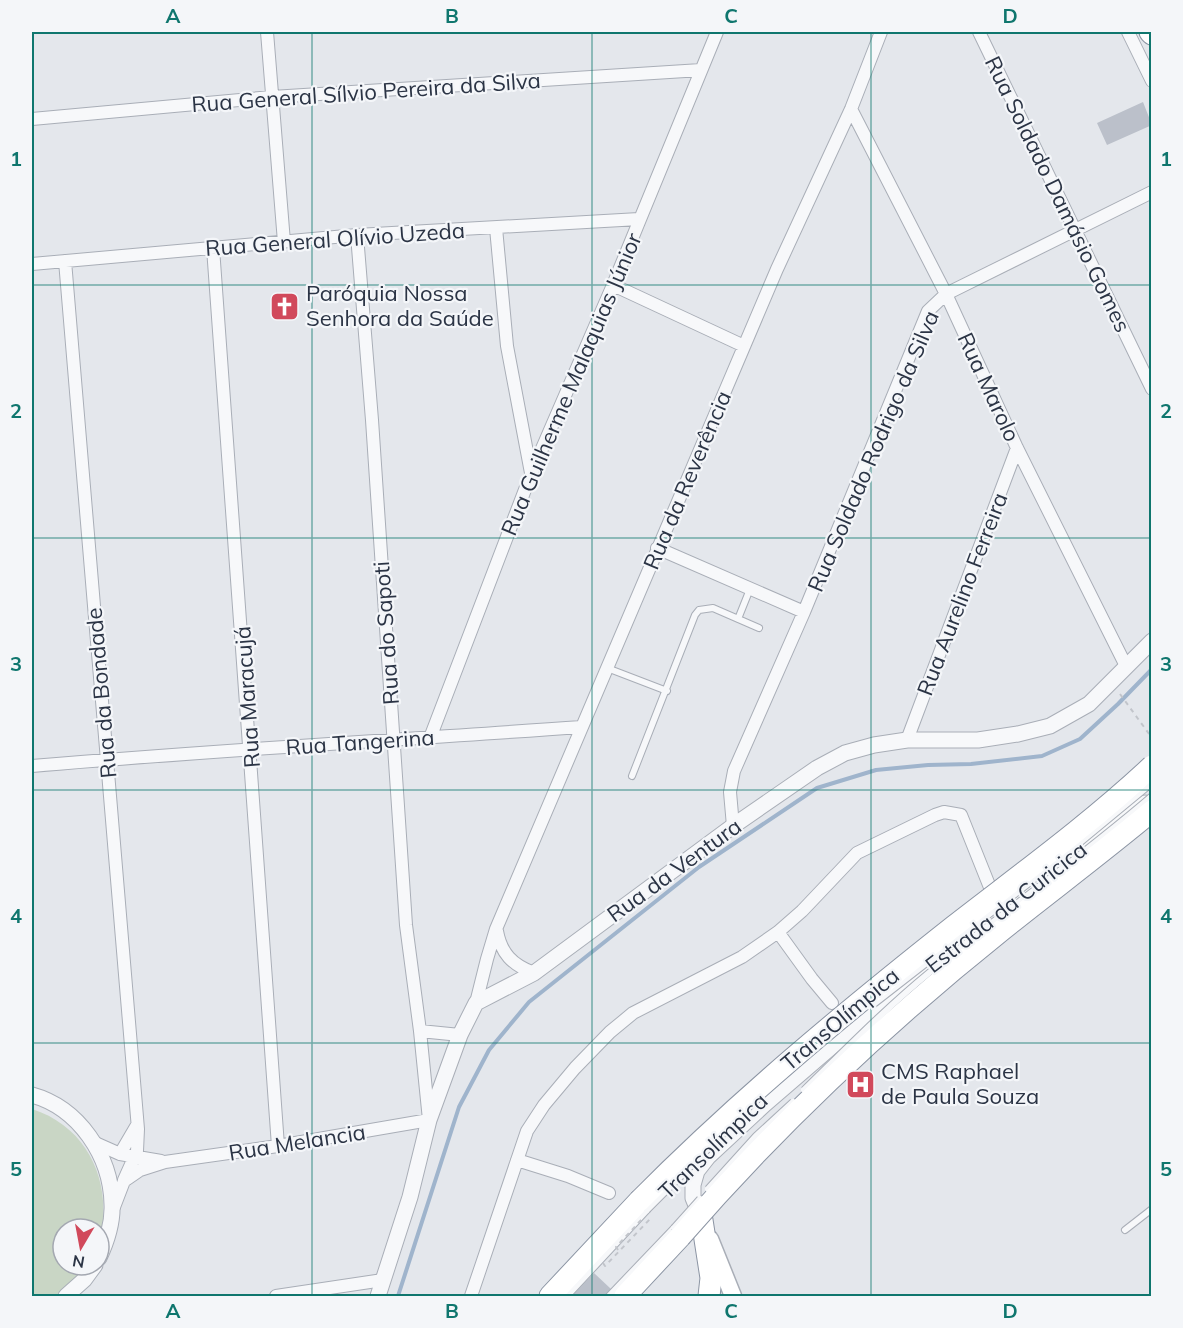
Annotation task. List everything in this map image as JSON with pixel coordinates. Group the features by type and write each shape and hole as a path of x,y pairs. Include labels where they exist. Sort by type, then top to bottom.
{"highway":[{"name":"TransOlímpica","path":"550,1296 643,1206 693,1148 833,1023 1086,824 1152,765"},
{"name":"TransOlímpica","path":"625,1296 677,1232 710,1203 768,1142 852,1060 994,936 1152,811"},
{"path":"702,1220 711,1278 709,1296"}],"main road":[{"name":"Estrada da Curicica","path":"702,1220 733,1296"}],"street":[{"path":"267,32 284,242"},
{"name":"Rua Guilherme Malaquias Júnior","path":"430,738 531,474 613,285 717,32"},
{"name":"Rua da Reverência","path":"476,1003 496,929 777,269 851,109 881,32"},
{"name":"Rua Soldado Damásio Gomes","path":"980,32 1152,389"},
{"path":"1128,32 1152,81"},
{"name":"Rua General Sílvio Pereira da Silva","path":"32,119 272,97 701,70"},
{"name":"Rua Marolo","path":"851,109 946,294 1017,448 1126,666"},
{"name":"Rua Soldado Rodrigo da Silva","path":"733,826 730,792 734,771 804,612 928,311 946,294 1152,192"},
{"name":"Rua General Olívio Uzeda","path":"32,264 357,235 639,219"},
{"path":"496,228 507,346 531,474"},
{"name":"Rua do Sapoti","path":"357,235 406,926 429,1120"},
{"name":"Rua Maracujá","path":"213,248 278,1146"},
{"name":"Rua da Bondade","path":"65,261 138,1124 138,1142 124,1181"},
{"path":"613,285 744,346"},
{"name":"Rua Aurelino Ferreira","path":"907,740 1017,448"},
{"path":"657,548 804,612"},
{"name":"Rua da Ventura","path":"476,1003 534,973 796,781 845,753 874,745 907,740 978,740 1050,726 1089,704 1152,641"},
{"name":"Rua Tangerina","path":"32,766 250,748 392,741 582,727"},
{"name":"Estrada da Curicica","path":"702,1220 693,1198 693,1185 697,1171 708,1157 853,1028 1121,816 1152,798"},
{"path":"471,1296 527,1131 544,1105 575,1068 621,1022 652,1002 752,952 802,911 857,853 944,812 961,815 965,822 999,911"},
{"path":"496,929 501,947 512,962 534,973"},
{"path":"778,932 832,1003"},
{"path":"378,1296 410,1197 429,1120 460,1035 476,1003"},
{"path":"420,1031 460,1035"},
{"path":"32,1095 53,1104 69,1115 93,1142 107,1172 112,1204 111,1221"},
{"name":"Rua Melancia","path":"124,1181 140,1170 165,1162 278,1146 429,1120"},
{"path":"120,1154 138,1124"},
{"name":"Rua Melancia","path":"93,1142 134,1158 165,1162"},
{"path":"517,1160 609,1193"},
{"path":"111,1221 117,1196 124,1181"},
{"path":"66,1296 86,1277"},
{"path":"78,1296 84,1280"},
{"path":"276,1296 383,1280"}],"lane":[{"path":"738,619 751,589"},
{"path":"632,776 699,610 713,608 759,628"},
{"path":"607,668 666,691"},
{"name":"Transolímpica","path":"567,1296 643,1206 786,1076 1074,848 1152,783"},
{"name":"Transolímpica","path":"609,1296 677,1232 756,1136 920,980 1152,798"},
{"path":"1125,1230 1152,1209"}],"path":[{"path":"1121,696 1152,738"},
{"path":"603,1263 605,1266 651,1217 647,1214 616,1247 618,1250"}],"green space":[{"path":"32,1109 52,1118 69,1130 83,1145 100,1181 103,1217 51,1217 51,1277 78,1277 60,1296 32,1296"}],"building":[{"path":"1143,102 1152,125 1107,145 1097,123"},
{"path":"594,1273 611,1289 604,1296 572,1296"}],"waterway":[{"path":"398,1296 459,1107 489,1050 529,1002 699,867 817,788 876,770 971,764 1042,756 1080,739 1152,669"}],"place":[{"name":"Paróquia Nossa Senhora da Saúde","path":"285,306"},
{"name":"CMS Raphael de Paula Souza","path":"860,1084"}]}
